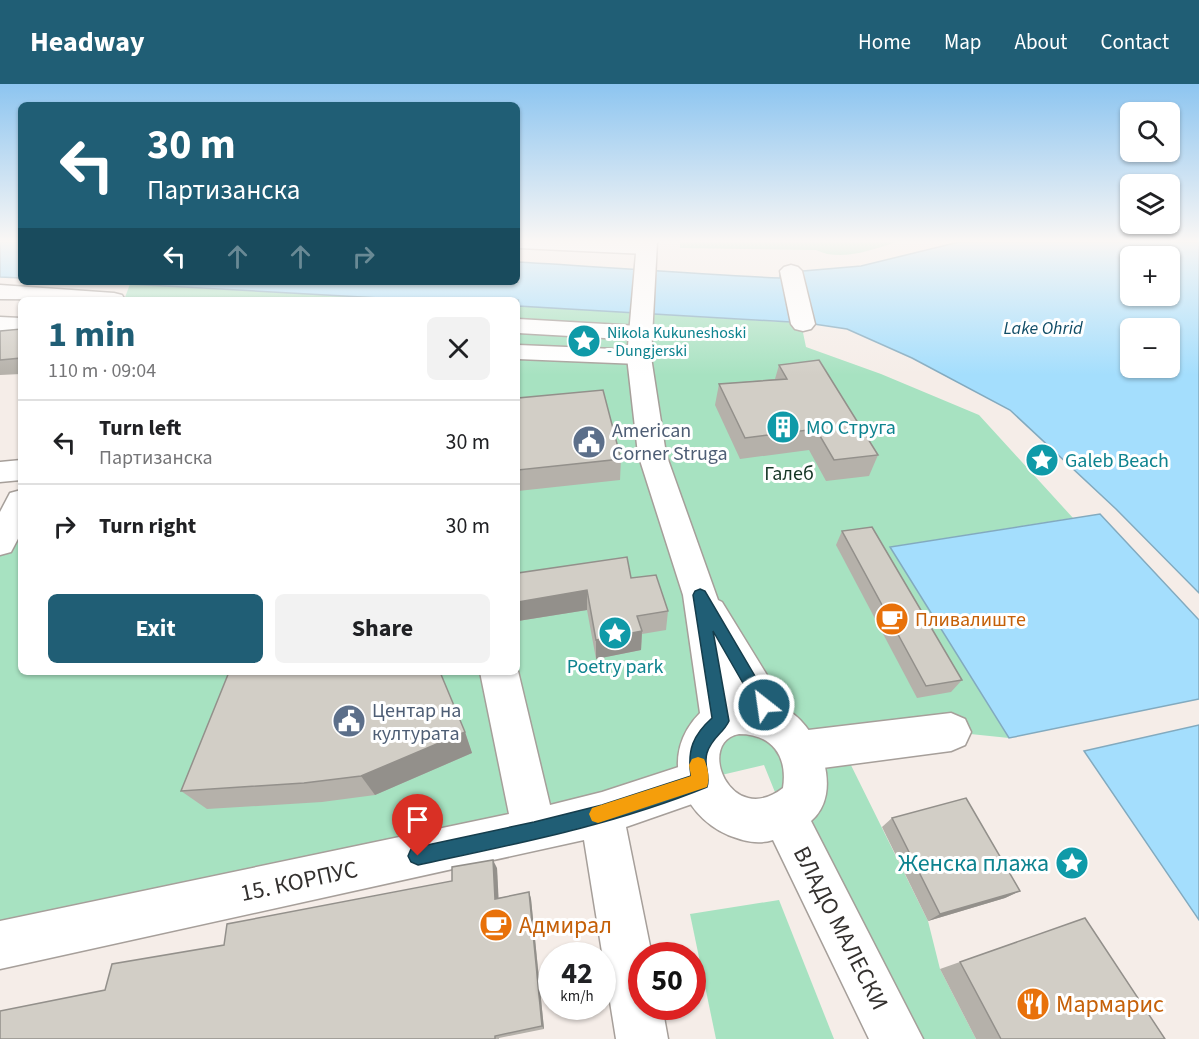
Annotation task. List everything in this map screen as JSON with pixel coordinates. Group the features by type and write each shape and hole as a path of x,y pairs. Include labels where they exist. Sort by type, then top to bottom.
{"street":[{"path":"643,287 639,345 651,454 700,595 721,721"},
{"path":"795,287 803,324"},
{"path":"0,292 71,297"},
{"path":"0,324 18,325"},
{"path":"520,326 639,345"},
{"path":"520,352 639,345"},
{"path":"0,472 18,470"},
{"path":"0,543 18,507"},
{"path":"700,595 788,738 807,776 802,799 785,817 762,823 737,818 714,803 700,781 697,757 705,735 721,721 739,716 757,717 788,738 951,732"},
{"path":"500,675 534,831"},
{"name":"15. КОРПУС","path":"0,945 534,831 602,814 700,781"},
{"path":"602,814 642,1039"},
{"name":"ВЛАДО МАЛЕСКИ","path":"785,817 897,1039"}],"green space":[{"path":"129,287 176,287 362,297 125,297"},
{"name":"Галеб","path":"520,306 801,323 806,347 881,374 979,415 1073,518 890,547 1009,738 951,732 842,747 928,921 940,969 976,1039 897,1039 785,817 764,765 0,945 0,543 18,507 18,675 520,675"},
{"path":"779,900 834,1039 716,1039 706,991 706,942 696,942 690,914"}],"water":[{"name":"Lake Ohrid","path":"174,287 1120,287 1120,306 1180,306 1180,287 1199,287 1199,593 1116,509 1010,410 912,358 847,329 807,323 520,306 520,297 362,297"},
{"path":"1100,514 1199,620 1199,699 1009,738 890,547"},
{"path":"1199,725 1199,920 1084,751"}],"building":[{"path":"18,329 18,358 0,360 0,331"},
{"path":"819,360 878,455 834,460 816,429 745,438 719,384 787,379 779,365"},
{"path":"603,390 621,459 520,470 520,398"},
{"path":"872,527 962,680 926,686 842,531"},
{"path":"627,557 631,578 656,575 668,611 637,616 642,631 596,640 587,590 520,602 520,573"},
{"name":"Центар на културата","path":"228,675 441,675 465,732 361,776 304,783 181,791"},
{"path":"966,798 1020,891 940,914 892,818"},
{"path":"493,860 495,899 529,892 538,985 538,1020 541,1020 542,1026 495,1036 495,1039 0,1039 0,1011 105,990 112,964 224,945 227,924 452,881 452,867"},
{"name":"Мармарис","path":"1085,918 1165,1039 1001,1039 960,962"}],"slow traffic":[{"path":"598,814 700,781 698,765"}],"place":[{"name":"Nikola Kukuneshoski - Dungjerski","path":"584,341"},
{"name":"МО Струга","path":"783,427"},
{"name":"American Corner Struga","path":"589,442"},
{"name":"Galeb Beach","path":"1042,460"},
{"name":"Пливалиште","path":"892,619"},
{"name":"Poetry park","path":"615,633"},
{"name":"Центар на културата","path":"349,721"},
{"name":"Женска плажа","path":"1072,863"},
{"name":"Адмирал","path":"496,925"},
{"name":"Мармарис","path":"1033,1004"}],"route":[{"path":"418,856 602,814 700,781 697,757 705,735 721,721 700,595 764,705"}]}
